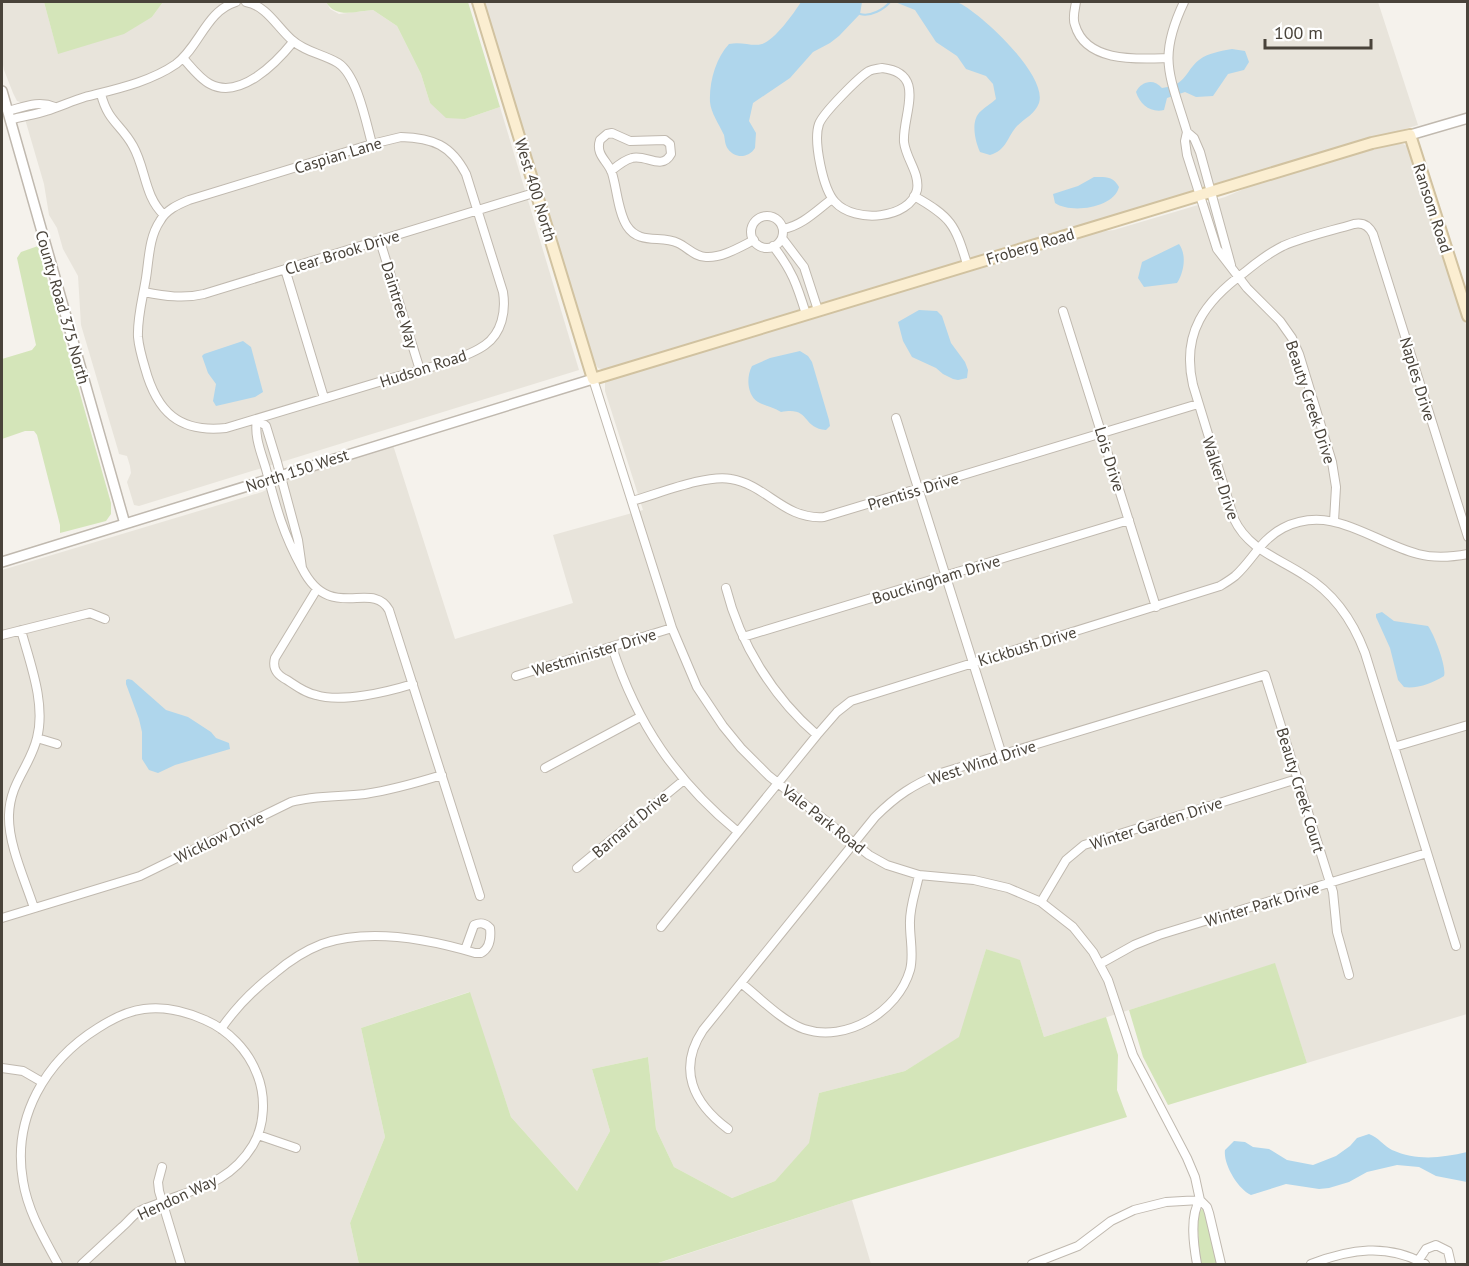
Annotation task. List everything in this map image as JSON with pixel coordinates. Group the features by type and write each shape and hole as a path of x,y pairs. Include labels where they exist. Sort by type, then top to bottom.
{"main road":[{"name":"West 400 North","path":"478,2 593,379"},
{"name":"Froberg Road","path":"593,379 1211,191 1372,143 1410,135"},
{"name":"Ransom Road","path":"1410,135 1467,316"}],"street":[{"path":"9,116 46,112 55,107 101,94 160,73 183,58 215,13 228,4 236,2"},
{"path":"246,2 253,3 266,12 293,42 336,62 345,69 354,87 372,144"},
{"path":"1076,2 1074,23 1076,29 1085,42 1098,51 1113,57 1129,59 1167,58"},
{"path":"1184,2 1172,29 1167,58 1187,132"},
{"path":"183,58 210,84 231,88 268,70 293,42"},
{"path":"882,68 898,72 904,77 910,92 904,143 917,179 914,196 900,208 866,217 847,212 832,199 823,174 818,141 820,123 825,114 868,72 882,68"},
{"name":"County Road 375 North","path":"2,91 124,524"},
{"path":"101,94 110,118 134,148 151,199 164,215"},
{"name":"Froberg Road","path":"1410,135 1467,118"},
{"name":"Beauty Creek Drive","path":"1235,273 1200,152 1194,138 1187,132 1185,141 1187,155 1217,249 1235,273 1250,291 1280,321 1292,338 1299,354 1332,462 1336,487 1334,521"},
{"path":"611,171 632,158 664,161 671,154 670,144 659,139 630,141 612,133 600,140 598,149 611,171 624,220 631,232 637,236 676,242 704,257 720,254 753,240"},
{"name":"Caspian Lane","path":"164,215 175,206 189,200 401,137 415,137 438,143 450,150 458,158 466,174 478,211"},
{"name":"Clear Brook Drive","path":"144,292 173,297 193,297 537,192"},
{"path":"914,196 938,210 950,221 957,233 967,264"},
{"path":"783,229 804,221 832,199"},
{"name":"Hudson Road","path":"164,215 152,238 138,327 140,348 152,392 165,411 177,421 200,429 226,428 257,419 420,370 484,346 493,338 499,327 505,304 478,211"},
{"path":"761,217 775,218 783,229 782,238 773,246 764,248 753,240 752,227 761,217"},
{"name":"Walker Drive","path":"1365,225 1354,224 1286,245 1235,273 1209,303 1195,330 1190,368 1198,404 1234,519 1243,535 1257,548 1316,583 1344,612 1361,644 1456,946"},
{"name":"Naples Drive","path":"1365,225 1373,234 1467,537"},
{"path":"782,238 804,267 818,310"},
{"name":"Daintree Way","path":"380,240 420,370"},
{"path":"773,246 792,273 806,314"},
{"path":"285,269 324,398"},
{"name":"Lois Drive","path":"1063,311 1156,607"},
{"name":"North 150 West","path":"2,562 593,379"},
{"name":"Vale Park Road","path":"593,379 672,628 690,673 713,712 741,748 778,783 854,844 887,865 919,875 988,882 1008,888 1041,902 1073,927 1087,943 1100,964 1114,994 1133,1055 1187,1158 1195,1177 1200,1200 1209,1213 1221,1264"},
{"name":"Prentiss Drive","path":"632,501 706,480 729,478 750,485 793,512 809,517 824,518 1198,404"},
{"path":"896,418 1002,755"},
{"path":"302,568 298,540 266,426 257,419 255,432 268,480 286,539 302,568 317,589 339,599 370,597 380,600 392,615 480,896"},
{"name":"Bouckingham Drive","path":"744,637 1129,520"},
{"name":"Kickbush Drive","path":"661,927 817,735 850,701 1220,586 1236,575 1257,548 1275,533 1295,523 1315,520 1334,521 1418,554 1446,556 1467,554"},
{"path":"726,588 756,662 772,686 802,722 817,735"},
{"path":"317,589 275,658 273,666 279,676 307,692 326,697 382,693 413,684"},
{"path":"2,635 90,613 105,619"},
{"name":"Westminister Drive","path":"516,676 672,628"},
{"path":"21,630 37,695 39,717 37,738 12,794 9,814 12,840 34,908"},
{"path":"612,647 640,717 684,780 738,832"},
{"name":"West Wind Drive","path":"728,1129 706,1110 696,1095 692,1081 691,1062 694,1046 741,983 875,817 894,798 915,784 941,773 1265,675"},
{"name":"Beauty Creek Court","path":"1265,675 1336,904 1339,945 1349,975"},
{"path":"545,768 640,717"},
{"path":"1394,747 1467,725"},
{"path":"37,738 57,744"},
{"name":"Wicklow Drive","path":"2,918 140,876 291,802 307,798 363,794 402,788 442,775"},
{"name":"Winter Garden Drive","path":"1041,902 1066,860 1084,845 1297,779"},
{"name":"Barnard Drive","path":"577,868 684,780"},
{"name":"Winter Park Drive","path":"1100,964 1134,945 1159,935 1427,853"},
{"path":"741,983 791,1023 803,1029 815,1032 834,1032 846,1030 870,1020 896,997 909,973 912,956 910,920 919,875"},
{"path":"221,1029 258,986 299,955 321,945 348,939 395,937 430,941 465,950"},
{"name":"Hendon Way","path":"58,1264 29,1208 21,1168 21,1145 26,1121 42,1082 72,1047 111,1020 142,1009 176,1009 194,1014 221,1029 249,1058 259,1079 262,1102 258,1135 235,1166 215,1182 138,1212 82,1264"},
{"path":"2,1068 23,1071 42,1082"},
{"path":"258,1135 296,1148"},
{"path":"162,1167 158,1182 181,1264"},
{"path":"1032,1264 1078,1246 1111,1221 1134,1210 1166,1202 1200,1200"},
{"name":"Vale Park Road","path":"1197,1264 1195,1210 1200,1200"},
{"path":"1311,1264 1345,1253 1370,1250 1395,1252 1421,1263 1426,1249 1436,1245 1448,1251 1451,1264"}],"shaded area":[{"path":"2,2 44,2 58,53 152,17 163,2 326,2 330,9 339,14 373,10 397,26 421,74 430,103 465,119 500,107 579,370 139,506 134,505 127,482 131,473 130,466 127,456 119,454 81,325 78,276 63,249 57,228 49,215 44,184 20,102 13,93 4,70"},
{"path":"482,2 1378,2 1418,125 604,370 598,368 595,363"},
{"path":"1394,144 1409,147 1412,154 1467,328 1467,1014 1307,1063 1274,964 1044,1037 1020,961 986,949 960,1037 905,1071 819,1093 810,1143 775,1181 732,1198 674,1167 656,1129 648,1057 592,1069 610,1131 577,1191 511,1117 469,992 361,1028 385,1137 350,1223 359,1264 2,1264 2,570 262,492 300,474 393,445 455,639 573,603 553,535 643,510 605,391 605,380 1083,234 1114,230 1225,197 1272,177"},
{"path":"852,1200 871,1264 656,1264"}],"green space":[{"path":"44,2 163,2 152,17 124,34 58,54"},
{"path":"326,2 468,2 500,107 465,119 446,118 430,103 421,74 397,26 373,10 335,11"},
{"path":"38,246 111,503 111,514 106,521 60,533 60,525 37,435 34,431 25,431 2,439 2,359 32,350 36,345 17,258 21,252"},
{"path":"986,949 1020,960 1044,1037 1106,1017 1118,1055 1117,1090 1127,1117 852,1200 655,1264 359,1264 350,1223 385,1137 361,1028 470,992 511,1117 577,1191 610,1131 592,1069 648,1057 656,1129 674,1167 732,1198 775,1181 809,1143 819,1093 905,1071 959,1037"},
{"path":"1275,963 1307,1063 1168,1105 1143,1057 1129,1010"},
{"path":"1205,1209 1218,1264 1200,1264 1197,1213 1198,1210"}],"water":[{"path":"801,2 862,2 860,14 839,36 813,52 790,78 753,103 749,121 756,133 755,148 749,154 738,156 727,147 711,106 711,86 717,63 729,44 758,45 773,37"},
{"path":"895,2 959,3 997,32 1024,62 1039,91 1039,103 996,153 990,155 980,152 975,131 975,120 978,115 996,99 993,84 986,76 966,69 957,56 936,42 915,10"},
{"path":"1232,49 1245,51 1249,62 1244,70 1228,74 1213,96 1196,97 1185,92 1167,98 1164,110 1159,111 1147,107 1138,97 1136,92 1144,83 1152,82 1162,88 1176,84 1185,77 1194,64 1203,58"},
{"path":"1094,177 1112,179 1119,187 1109,200 1081,208 1071,208 1055,203 1053,194 1078,186"},
{"path":"1179,244 1184,264 1177,283 1144,287 1138,278 1142,262"},
{"path":"919,310 937,311 942,316 951,343 965,362 968,370 967,378 953,379 912,357 903,341 898,322"},
{"path":"243,341 251,347 263,392 255,397 216,406 213,401 216,384 208,373 202,356"},
{"path":"800,351 812,362 829,420 830,426 826,430 813,426 797,412 781,412 758,402 750,390 748,380 752,366 770,358"},
{"path":"1382,612 1394,621 1428,626 1444,666 1444,676 1425,685 1404,687 1398,680 1390,648 1376,617 1376,614"},
{"path":"128,679 166,710 188,717 211,732 216,738 229,743 230,749 175,765 158,773 149,770 142,759 142,732 126,684"},
{"path":"1369,1134 1392,1150 1411,1156 1438,1157 1467,1152 1467,1182 1436,1176 1419,1167 1397,1165 1367,1172 1349,1182 1329,1188 1319,1189 1286,1184 1251,1195 1237,1182 1226,1162 1225,1150 1234,1141 1269,1149 1287,1160 1313,1165 1336,1156 1357,1138"}],"waterway":[{"path":"860,14 877,12 890,2"}]}
